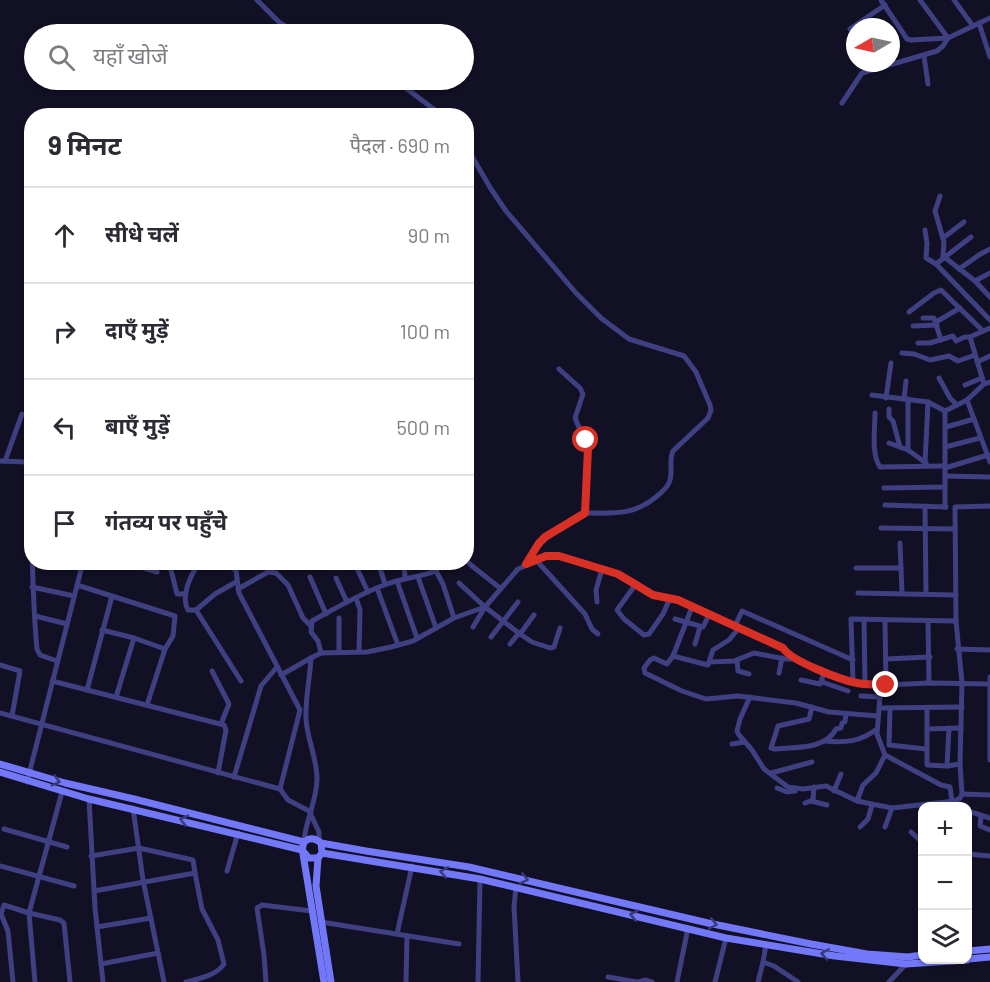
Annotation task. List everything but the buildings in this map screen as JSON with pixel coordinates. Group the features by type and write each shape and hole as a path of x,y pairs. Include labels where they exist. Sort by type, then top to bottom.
{"main road":[{"path":"0,764 303,849 309,858 320,855 412,866 516,887 726,938 835,956 906,964 918,963"},
{"path":"0,772 89,799 303,849"},
{"path":"324,982 303,849 312,838 320,842 366,851 470,867 708,923 811,944 867,954 918,956"},
{"path":"320,842 316,886 331,982"},
{"path":"972,951 990,949"},
{"path":"972,959 990,957"}],"street":[{"path":"257,0 282,24"},
{"path":"920,0 948,38"},
{"path":"954,0 987,37 990,57"},
{"path":"864,18 883,3 907,39 948,38 990,18"},
{"path":"842,103 862,73 924,56 941,48 948,38"},
{"path":"924,56 928,84"},
{"path":"408,90 432,108"},
{"path":"474,160 506,211 576,293 601,318 629,339 684,356 696,372 710,405 708,418 673,451 670,458 670,481 664,490 645,505 634,510 585,513 545,537 526,564"},
{"path":"940,196 935,211 943,238 942,253 990,297"},
{"path":"943,238 964,222"},
{"path":"925,230 927,246 925,255 990,320"},
{"path":"936,264 971,237"},
{"path":"959,269 990,249"},
{"path":"975,281 990,273"},
{"path":"909,312 941,290 983,331"},
{"path":"913,326 937,324 960,308"},
{"path":"923,318 934,318 941,340"},
{"path":"918,343 930,343 953,336 956,341 990,328"},
{"path":"970,337 985,381"},
{"path":"902,353 914,354 930,360 949,356 958,361 990,356"},
{"path":"886,398 891,363"},
{"path":"559,369 580,388 583,394 575,418 588,449 585,513"},
{"path":"939,378 950,398 957,405"},
{"path":"906,381 908,450"},
{"path":"965,385 985,381"},
{"path":"945,411 967,400 985,381"},
{"path":"872,395 928,402 945,411"},
{"path":"967,400 990,462"},
{"path":"928,402 928,464"},
{"path":"889,409 900,447"},
{"path":"945,411 945,507"},
{"path":"22,414 2,460 24,462"},
{"path":"875,414 875,447 878,465 890,468 928,464 944,467 988,454"},
{"path":"946,428 974,419"},
{"path":"945,447 980,438"},
{"path":"888,443 908,450 928,464"},
{"path":"945,476 990,477"},
{"path":"884,488 945,487"},
{"path":"885,505 990,506"},
{"path":"925,506 926,593"},
{"path":"953,801 960,764 962,708 956,621 955,507"},
{"path":"881,528 955,529"},
{"path":"900,543 902,593"},
{"path":"473,627 485,607 518,569 546,556 559,556 618,574 653,595 670,598 783,648 795,659"},
{"path":"536,560 585,614 592,629 598,634"},
{"path":"474,567 500,588"},
{"path":"856,568 901,568"},
{"path":"597,602 596,590 602,569"},
{"path":"31,570 37,653 57,661"},
{"path":"27,782 81,570"},
{"path":"151,570 157,572"},
{"path":"172,570 177,594 186,594"},
{"path":"194,570 185,600 190,610 196,610 215,594 236,582"},
{"path":"236,570 238,589 306,720 314,750 317,780 311,813 305,826 303,849"},
{"path":"358,570 368,592"},
{"path":"381,570 385,584"},
{"path":"404,570 405,578"},
{"path":"311,628 312,621 385,584 436,571 443,584 454,618"},
{"path":"238,589 268,572 276,573 288,585 303,618 318,641 321,653"},
{"path":"310,577 326,614"},
{"path":"418,577 436,628"},
{"path":"336,578 347,602"},
{"path":"398,582 417,638"},
{"path":"459,583 503,622 532,642 550,648 554,647 560,628"},
{"path":"636,584 617,610 629,624 644,635 649,634 662,616 670,598"},
{"path":"77,585 176,616 172,636 165,649 147,705"},
{"path":"32,587 74,596"},
{"path":"377,589 398,645"},
{"path":"858,593 956,595"},
{"path":"87,690 112,596"},
{"path":"356,599 359,607 359,652"},
{"path":"491,637 518,602"},
{"path":"282,675 321,653 359,652 398,645 417,638 454,618 485,607"},
{"path":"692,607 673,656 667,664 652,658 644,668 645,673 682,691 706,699 735,695 812,707 829,712 878,716"},
{"path":"196,610 242,681"},
{"path":"709,662 713,650 729,640 737,627 742,611 853,660"},
{"path":"510,644 534,615"},
{"path":"695,644 700,627 704,626 709,615"},
{"path":"35,616 67,624"},
{"path":"339,618 339,652"},
{"path":"675,619 700,627"},
{"path":"853,682 851,619 956,621"},
{"path":"864,619 865,684"},
{"path":"885,621 886,658 877,729 881,749 885,755 941,785 950,787 953,801"},
{"path":"928,621 929,682"},
{"path":"102,630 165,649"},
{"path":"116,697 134,638"},
{"path":"957,649 990,650"},
{"path":"673,656 706,665 709,662 737,660 754,653 795,659 853,682 865,684 929,682 990,684"},
{"path":"886,658 930,657"},
{"path":"306,720 311,658"},
{"path":"779,674 782,658"},
{"path":"737,660 738,671 749,674"},
{"path":"0,665 20,671 12,716"},
{"path":"227,775 261,686 277,667"},
{"path":"212,671 229,704 221,724"},
{"path":"822,682 825,671"},
{"path":"990,677 990,760"},
{"path":"801,680 818,684 822,682 848,690"},
{"path":"52,681 221,724 226,727 227,775"},
{"path":"861,696 880,697"},
{"path":"750,697 738,726 738,735 752,750 764,769 788,787 803,789"},
{"path":"297,703 308,699"},
{"path":"812,707 809,719 778,726 773,749 817,745 833,735 836,729 846,722 846,714"},
{"path":"879,708 962,708"},
{"path":"890,709 889,745 926,749"},
{"path":"927,709 927,765 960,764"},
{"path":"280,789 300,710"},
{"path":"0,713 280,789 288,800 311,813 316,822 320,842"},
{"path":"833,723 842,723"},
{"path":"947,766 949,728"},
{"path":"927,729 961,728"},
{"path":"824,741 850,742 868,736 877,729"},
{"path":"732,744 744,742"},
{"path":"857,801 863,785 876,773 885,755"},
{"path":"771,773 812,762"},
{"path":"834,791 841,774"},
{"path":"777,788 787,792 826,786 857,801 892,808 990,795"},
{"path":"811,801 814,799 814,787"},
{"path":"35,982 29,913 62,792"},
{"path":"89,799 91,856 103,982"},
{"path":"804,803 811,801 827,805"},
{"path":"860,827 868,819 872,805"},
{"path":"133,808 144,883 164,982"},
{"path":"885,827 892,808"},
{"path":"972,813 990,818"},
{"path":"981,816 980,826 990,830"},
{"path":"4,829 67,847"},
{"path":"911,832 918,838"},
{"path":"227,871 238,833"},
{"path":"91,856 139,848 193,860 202,909 218,940 224,964 211,974 186,982"},
{"path":"972,854 990,856"},
{"path":"0,866 74,886"},
{"path":"397,934 412,866"},
{"path":"94,891 195,873"},
{"path":"478,982 480,879"},
{"path":"516,887 514,906 518,982"},
{"path":"13,982 8,931 1,914 2,905 64,923 70,982"},
{"path":"266,982 256,908 262,905 312,911"},
{"path":"97,927 151,918"},
{"path":"321,922 459,944"},
{"path":"678,982 688,928"},
{"path":"406,982 407,936"},
{"path":"715,982 726,938"},
{"path":"758,982 766,945"},
{"path":"101,964 158,952"},
{"path":"763,962 774,966 798,982"},
{"path":"889,982 906,964"},
{"path":"608,977 652,982"}],"route":[{"path":"586,440 588,449 585,513 545,537 526,564 551,555 618,574 653,595 678,600 779,646 801,662 853,682 886,685"}]}
